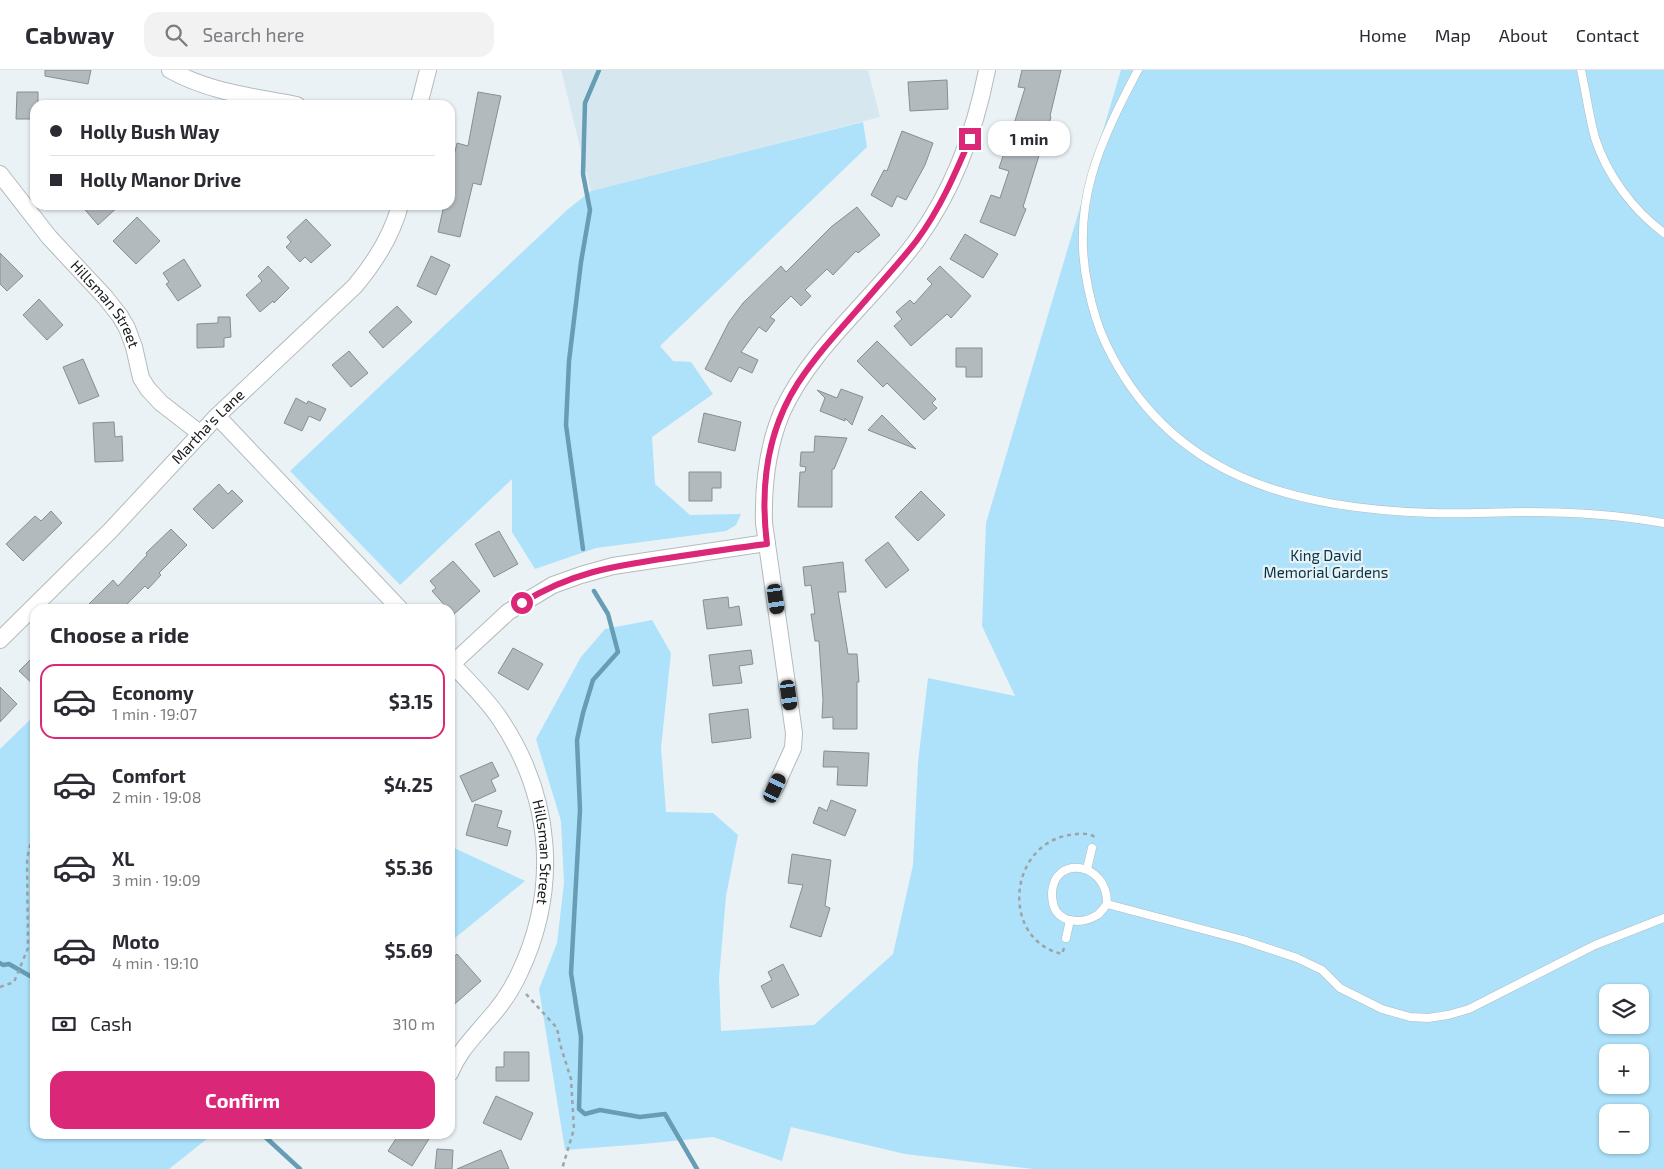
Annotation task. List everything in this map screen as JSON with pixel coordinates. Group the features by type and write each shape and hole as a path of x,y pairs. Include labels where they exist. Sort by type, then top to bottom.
{"street":[{"path":"170,70 186,79 215,89 271,100"},
{"path":"420,100 428,70"},
{"path":"775,788 793,748 794,733 767,544 764,497 767,466 773,439 782,412 814,360 904,256 934,214 954,177 970,139 980,106 987,70"},
{"name":"Hillsman Street","path":"0,174 49,237 105,297 120,316 127,328 134,347 141,378 148,390 201,434"},
{"name":"Martha's Lane","path":"36,604 110,531 217,416 355,286 372,266 386,242 399,210"},
{"path":"217,416 390,604"},
{"path":"455,659 508,612 553,585 613,566 767,544"},
{"name":"Martha's Lane","path":"0,640 30,610"},
{"name":"Hillsman Street","path":"455,668 499,717 517,746 539,803 546,858 539,918 526,957 510,989 488,1021 465,1045 455,1061"}],"lane":[{"path":"1138,70 1099,152 1088,185 1082,232 1084,269 1094,312 1115,362 1131,388 1148,410 1180,441 1206,460 1256,485 1324,502 1381,510 1440,513 1550,512 1610,516 1664,523"},
{"path":"1581,70 1596,139 1606,164 1638,210 1664,233"},
{"path":"1087,869 1092,848"},
{"path":"1077,867 1087,869 1097,876 1104,885 1107,904 1099,914 1086,921 1063,918 1055,910 1052,898 1053,887 1058,877 1067,870 1077,867"},
{"path":"1107,904 1243,940 1297,958 1322,970 1340,988 1382,1009 1428,1018 1469,1009 1595,945 1664,918"},
{"path":"1066,938 1070,920"}],"path":[{"path":"0,987 14,982 28,948 27,858 30,846"},
{"path":"510,989 525,993 558,1028 560,1044 571,1080 574,1129 562,1169"}],"shaded area":[{"path":"561,70 868,70 880,117 591,191"}],"green space":[{"name":"King David Memorial Gardens","path":"1121,70 1664,70 1664,1169 1034,1169 905,1154 791,1127 782,1161 713,1137 565,1150 539,989 557,943 564,883 561,821 536,739 581,657 605,629 652,620 671,653 661,748 666,812 713,813 738,835 726,896 719,978 721,1031 814,1025 893,954 913,865 918,762 928,678 1015,696 982,626 986,523"},
{"path":"863,122 867,147 660,346 673,361 691,362 713,394 652,437 655,484 690,515 741,514 736,525 726,531 596,548 535,569 512,532 512,479 400,585 290,471 567,210 591,191"},
{"path":"30,720 30,1139 207,1139 169,1169 0,1169 0,749"},
{"path":"455,848 525,881 455,938"}],"building":[{"path":"45,70 91,70 88,84 45,76"},
{"path":"1022,70 1061,70 1051,117 1023,207 1026,209 1015,236 980,222 991,195 1000,198 1009,171 999,168 1005,150 1012,153 1021,126 1014,124 1025,88 1018,87"},
{"path":"947,80 948,109 910,111 908,82"},
{"path":"17,92 38,92 38,100 30,100 30,119 16,119"},
{"path":"478,92 501,96 481,185 473,183 460,237 438,232 443,210 455,210 455,152 457,143 468,146"},
{"path":"902,131 933,143 925,165 906,200 897,196 892,207 871,195 884,170 887,171"},
{"path":"857,207 880,235 858,253 856,251 833,275 827,269 805,290 811,296 801,306 791,296 770,317 775,320 766,332 759,327 741,352 758,360 752,373 739,367 731,382 705,369 729,322 743,303 781,266 786,272 831,227"},
{"path":"85,210 114,210 98,225"},
{"path":"137,217 160,241 136,264 113,241"},
{"path":"306,219 331,245 311,263 305,257 300,262 286,247 291,242 287,237"},
{"path":"965,234 998,254 983,278 950,259"},
{"path":"0,253 23,276 7,291 0,284"},
{"path":"431,256 450,265 436,295 417,286"},
{"path":"184,259 201,286 178,301 166,284 169,282 163,273"},
{"path":"268,266 289,288 274,303 273,301 260,312 246,295 262,281 258,276"},
{"path":"940,266 971,296 951,318 947,314 911,346 894,326 902,319 896,312 910,300 914,304 932,284 927,279"},
{"path":"39,299 63,325 47,340 23,315"},
{"path":"397,306 412,322 383,348 369,332"},
{"path":"218,317 230,317 231,337 224,338 224,347 197,348 197,324 218,323"},
{"path":"877,341 936,399 932,403 937,408 924,420 887,383 883,387 857,361"},
{"path":"956,348 982,348 982,377 966,377 966,367 956,367"},
{"path":"349,351 368,373 351,387 332,365"},
{"path":"83,359 99,396 79,404 63,367"},
{"path":"841,389 863,397 852,425 845,418 845,421 820,411 825,398 817,390 837,398"},
{"path":"296,398 307,404 308,401 326,409 320,421 309,416 302,431 284,423"},
{"path":"704,413 741,422 735,451 698,442"},
{"path":"882,415 916,449 868,430"},
{"path":"114,422 115,437 122,436 123,461 95,462 93,423"},
{"path":"815,436 847,438 834,469 832,469 832,507 798,507 800,472 805,472 806,467 800,466 801,452 814,452"},
{"path":"689,472 721,472 721,488 712,488 712,501 689,501"},
{"path":"219,484 228,494 232,490 243,501 213,529 193,509"},
{"path":"921,491 945,515 918,541 895,517"},
{"path":"51,511 62,523 23,561 6,544 35,516 41,521"},
{"path":"171,529 187,545 159,573 161,575 148,589 145,586 127,604 89,604 113,580 118,586 147,555 146,553"},
{"path":"499,531 518,564 494,577 475,544"},
{"path":"888,542 909,570 886,588 865,560"},
{"path":"453,561 480,591 455,613 455,604 444,604 432,591 436,588 430,581"},
{"path":"843,562 846,592 838,592 848,654 857,654 859,682 857,682 857,729 833,729 833,717 822,718 823,700 819,641 815,641 811,614 815,614 811,585 805,586 803,567"},
{"path":"728,597 729,608 739,606 742,625 707,629 703,600"},
{"path":"513,648 543,664 528,690 498,673"},
{"path":"751,650 753,664 739,666 742,683 713,686 709,655"},
{"path":"30,660 30,681 19,671"},
{"path":"0,687 17,704 0,722"},
{"path":"748,709 751,738 712,743 709,714"},
{"path":"824,751 869,753 867,786 837,785 838,767 823,767"},
{"path":"492,762 499,776 491,780 496,791 472,802 460,776"},
{"path":"831,800 856,810 845,836 813,823 819,807 827,811"},
{"path":"475,804 502,811 497,827 511,831 507,846 466,835"},
{"path":"792,854 831,860 825,906 830,908 821,937 790,927 803,885 788,883"},
{"path":"457,954 481,981 455,1004 455,956"},
{"path":"783,964 799,995 772,1008 761,986 772,980 768,972"},
{"path":"504,1052 529,1052 529,1081 496,1081 496,1067 504,1067"},
{"path":"496,1096 533,1113 521,1140 483,1123"},
{"path":"396,1139 429,1139 412,1166 388,1151"},
{"path":"437,1149 453,1150 452,1169 435,1169"},
{"path":"501,1150 509,1169 457,1169"}],"waterway":[{"path":"583,549 566,425 569,361 581,262 590,210 583,174 585,103 599,70"},
{"path":"594,591 608,614 618,652 593,680 577,740 580,810 571,973 581,1037 579,1109 585,1114 600,1110 640,1117 665,1114 697,1169"},
{"path":"0,963 3,965 9,964 30,976"},
{"path":"267,1139 300,1169"}],"route":[{"path":"522,603 553,585 613,566 767,544 764,524 767,466 782,412 814,360 918,240 954,177 970,139"}]}
